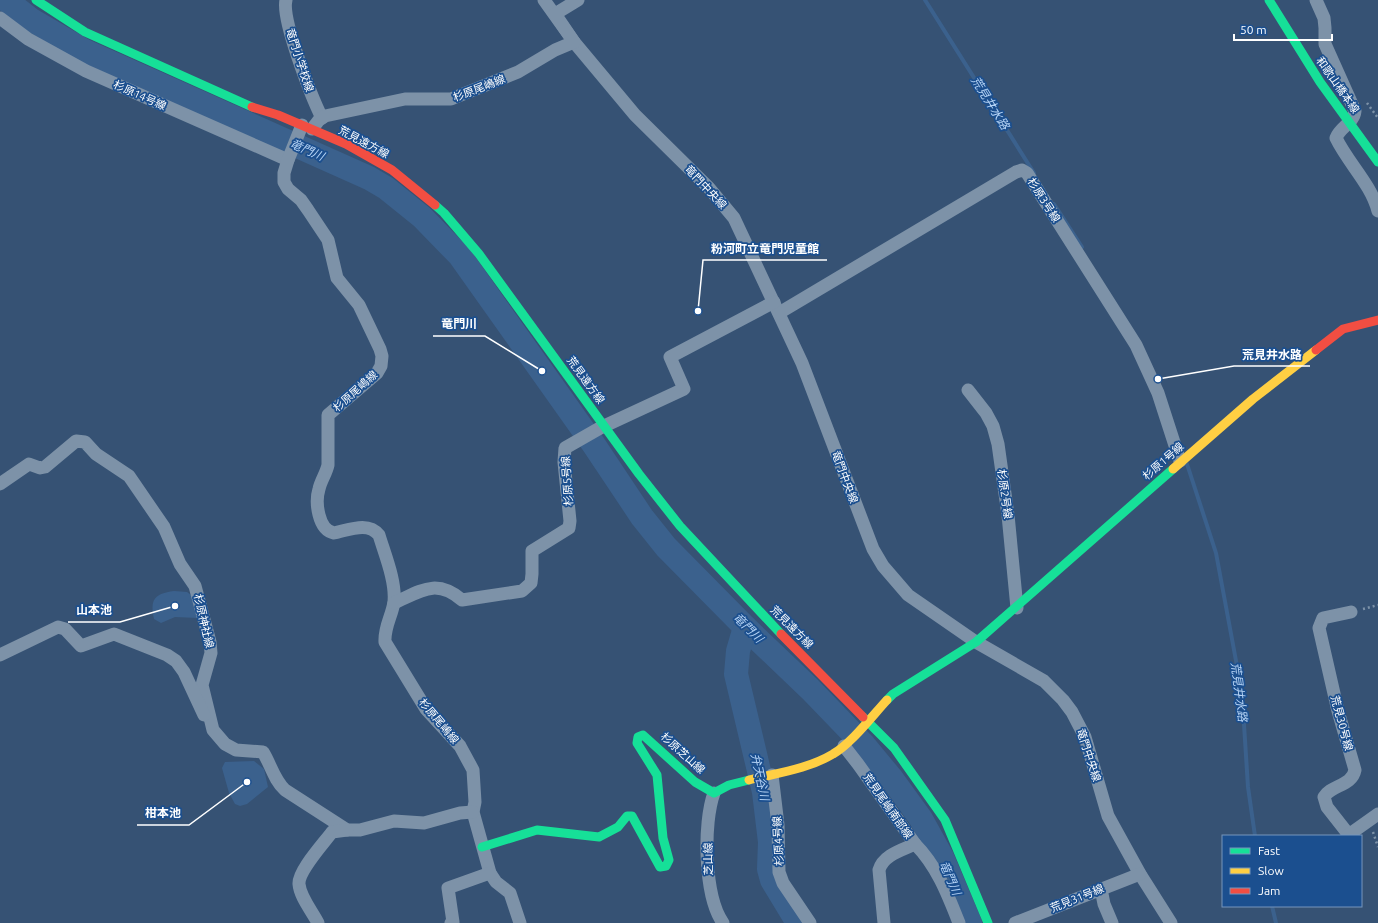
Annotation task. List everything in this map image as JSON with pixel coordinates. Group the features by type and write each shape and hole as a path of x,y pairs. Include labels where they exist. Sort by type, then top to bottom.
{"street":[{"name":"荒見遠方線","path":"36,0 85,32 260,110 278,115 305,128 346,144 392,170 444,213 479,254 602,426 680,526 865,724 894,748 945,820 988,923"},
{"name":"竜門小学校線","path":"286,0 286,13 309,91 322,118"},
{"path":"544,0 555,14 578,0"},
{"name":"和歌山橋本線","path":"1269,0 1320,82 1378,162"},
{"path":"1316,0 1324,18 1324,44 1355,111 1352,119 1339,131 1336,138 1375,200 1378,211"},
{"name":"竜門中央線","path":"555,14 574,42 634,114 722,202 734,218 811,384 850,491 873,549 883,566 908,596 950,622 976,642 1044,682 1063,700 1072,712 1085,737 1108,816 1140,874 1171,923"},
{"name":"杉原14号線","path":"0,18 28,39 86,71 288,159"},
{"name":"杉原尾嶋線","path":"520,923 510,893 496,882 490,873 473,812 474,802 472,770 460,746 426,709 385,642 384,632 394,603 393,588 379,535 374,529 368,527 334,533 329,532 323,526 320,518 318,489 327,473 328,415 377,373 381,366 382,356 359,305 337,278 328,240 301,200 288,189 284,182 284,173 288,159 305,128 322,118 405,98 451,100 518,72 555,50 574,42"},
{"name":"杉原3号線","path":"776,308 1022,170 1027,173 1136,345 1158,393 1183,458"},
{"name":"杉原5号線","path":"394,603 435,587 453,593 462,600 522,591 530,583 532,574 532,551 569,528 570,521 564,456 565,448 602,426 684,389 670,357 776,308"},
{"name":"杉原1号線","path":"976,642 1017,608 1183,458 1253,399 1343,329 1378,320"},
{"name":"杉原2号線","path":"968,390 986,412 993,426 998,444 1008,515 1017,608"},
{"name":"杉原神社線","path":"0,484 29,464 40,468 45,467 76,442 85,442 96,454 129,476 164,527 180,564 195,586 210,642 211,653 202,685 213,730 225,744 236,750 263,752 270,762 278,784 347,830"},
{"name":"荒見30号線","path":"1348,835 1327,807 1324,797 1326,793 1351,779 1355,770 1338,711 1319,628 1323,618 1351,612"},
{"path":"0,654 58,627 66,629 81,646 108,635 120,636 167,655 176,661 184,672 198,704 213,730"},
{"path":"714,793 729,785 807,766 824,759 845,746 893,694 976,642"},
{"name":"杉原芝山線","path":"482,847 537,830 599,837 618,827 627,816 632,816 638,823 660,867 666,866 669,860 664,838 657,775 637,743 638,737 643,735 695,782 714,793"},
{"name":"荒見尾嶋南部線","path":"845,746 915,844 881,863 879,870 884,923"},
{"name":"杉原4号線","path":"770,776 778,825 780,872 783,883 810,923"},
{"name":"芝山線","path":"714,793 709,808 708,886 712,903 723,923"},
{"path":"318,923 302,893 299,883 301,874 332,832 360,830 394,821 424,823 460,813 473,812"},
{"path":"1348,835 1378,814"},
{"path":"915,844 926,856 943,884 959,923"},
{"path":"452,923 448,888 490,873"},
{"name":"荒見31号線","path":"1015,923 1140,874"},
{"path":"1101,889 1104,904 1112,923"}],"water":[{"path":"174,591 187,592 195,598 198,618 175,617 161,623 154,619 153,602 155,599 162,594"},
{"path":"254,761 264,769 268,787 247,804 240,806 235,804 229,793 222,768 225,762"}],"waterway":[{"name":"竜門川","path":"6,0 30,19 85,51 369,178 386,188 422,217 460,256 594,445 642,517 666,547 745,627 810,689 863,744 892,779 921,819 942,857 970,923"},
{"name":"荒見井水路","path":"925,0 1034,173"},
{"name":"荒見井水路","path":"1054,204 1082,247"},
{"name":"荒見井水路","path":"1187,464 1216,553 1242,693 1248,787 1255,835"},
{"name":"弁天谷川","path":"745,627 738,651 736,674 764,792 770,842 769,869 772,880 798,923"},
{"name":"荒見井水路","path":"1272,907 1276,923"}],"traffic: fast":[{"path":"36,0 85,32 252,107"},
{"path":"1269,0 1320,82 1378,162"},
{"path":"435,205 444,213 479,254 639,474 680,526 781,634"},
{"path":"887,700 893,694 976,642 1173,469"},
{"path":"863,717 894,748 945,820 988,923"},
{"path":"482,847 537,830 599,837 618,827 627,816 632,816 660,867 666,866 669,860 663,838 657,775 637,743 638,737 643,735 695,782 714,793 729,785 749,780"}],"traffic: slow":[{"path":"1173,469 1253,399 1316,350"},
{"path":"749,780 803,767 833,754 847,743 887,700"}],"traffic: jam":[{"path":"252,107 278,115 346,144 392,170 435,205"},
{"path":"1316,350 1343,329 1378,320"},
{"path":"781,634 863,717"}],"place":[{"name":"粉河町立竜門児童館","path":"698,311"},
{"name":"竜門川","path":"542,371"},
{"name":"荒見井水路","path":"1158,379"},
{"name":"山本池","path":"175,606"},
{"name":"柑本池","path":"247,782"}]}
